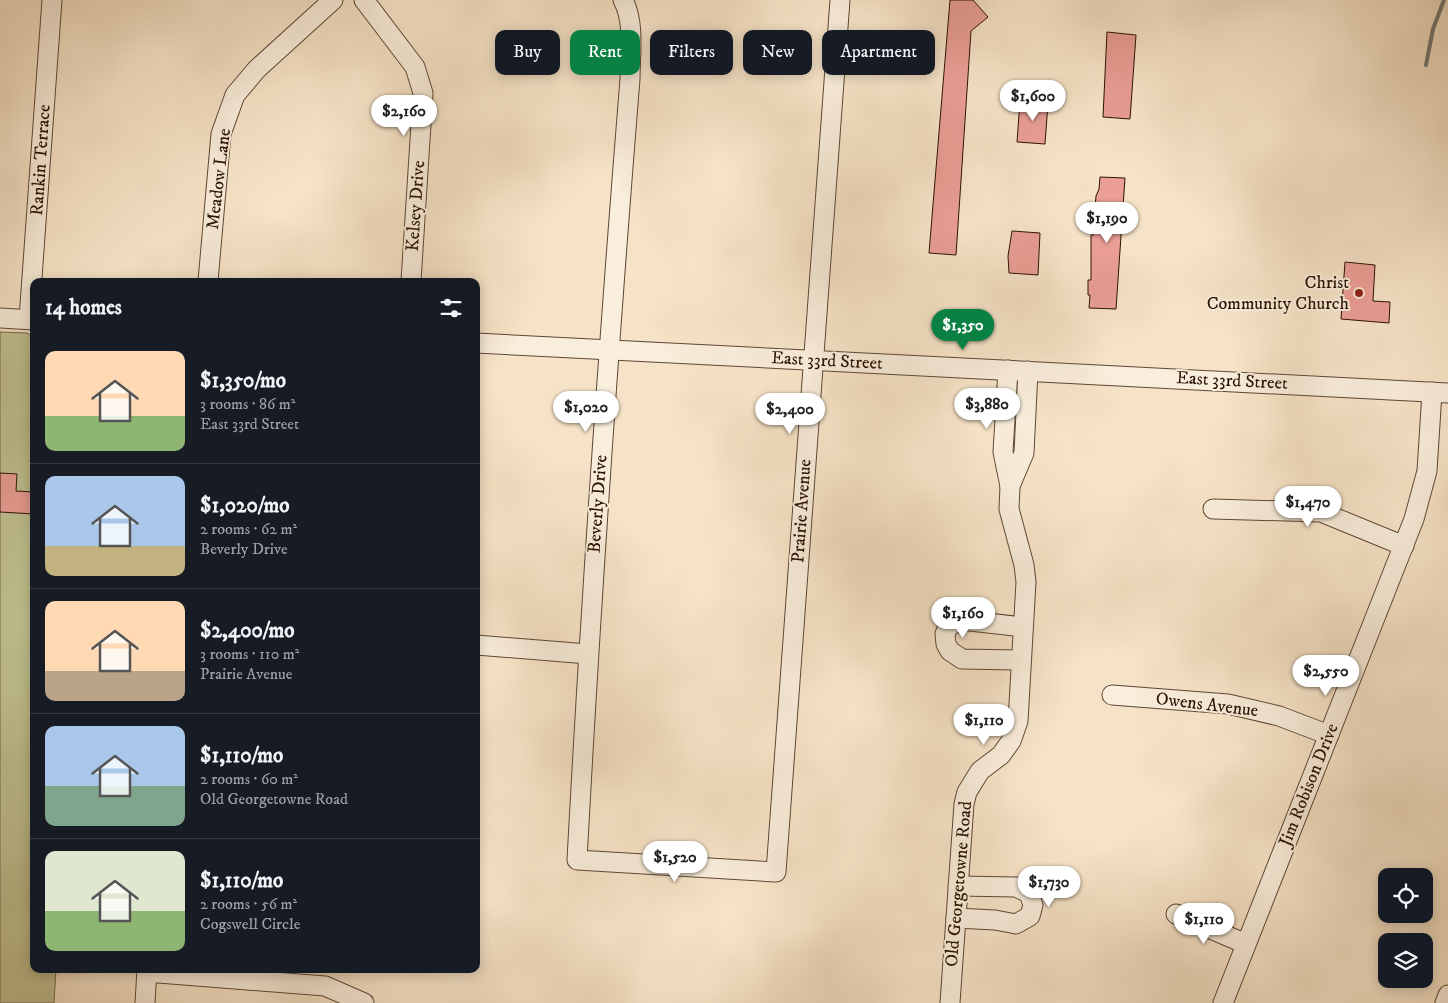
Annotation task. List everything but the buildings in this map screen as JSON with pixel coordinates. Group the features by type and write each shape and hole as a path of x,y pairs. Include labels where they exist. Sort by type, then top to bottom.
{"street":[{"name":"Rankin Terrace","path":"34,278 52,0"},
{"name":"Meadow Lane","path":"208,278 221,134 235,95 257,69 333,0"},
{"name":"Kelsey Drive","path":"364,0 415,67 423,93 411,278"},
{"name":"Prairie Avenue","path":"577,860 776,872 812,361 840,0"},
{"name":"Beverly Drive","path":"577,860 588,654 630,79 629,2"},
{"path":"0,318 30,319"},
{"name":"East 33rd Street","path":"480,343 1440,392"},
{"name":"Old Georgetowne Road","path":"950,1003 962,818 967,792 980,771 1001,755 1011,741 1018,721 1026,582 1024,565 1009,509 1010,486 1004,443 1008,370"},
{"name":"Old Georgetowne Road","path":"1010,486 1024,453 1028,371"},
{"name":"Jim Robison Drive","path":"1223,1003 1404,546 1427,471 1440,392"},
{"path":"1004,443 1025,445"},
{"path":"1213,509 1321,512 1404,546"},
{"path":"1021,660 962,659 950,651 946,644 945,634 948,627 961,620 1023,627"},
{"path":"480,645 588,654"},
{"name":"Owens Avenue","path":"1112,694 1228,704 1280,716 1329,735"},
{"path":"956,918 995,920 1016,924 1030,916 1033,905 1029,894 1016,887 958,886"},
{"path":"1176,914 1246,944"},
{"path":"145,1003 146,973"},
{"path":"214,973 326,978 364,1003"},
{"path":"1445,1003 1448,995"}],"green space":[{"path":"0,332 30,335 30,973 56,973 54,1003 0,1003"}],"waterway":[{"path":"1426,65 1433,29 1444,0"}],"place":[{"name":"Christ Community Church","path":"1359,293"}]}
